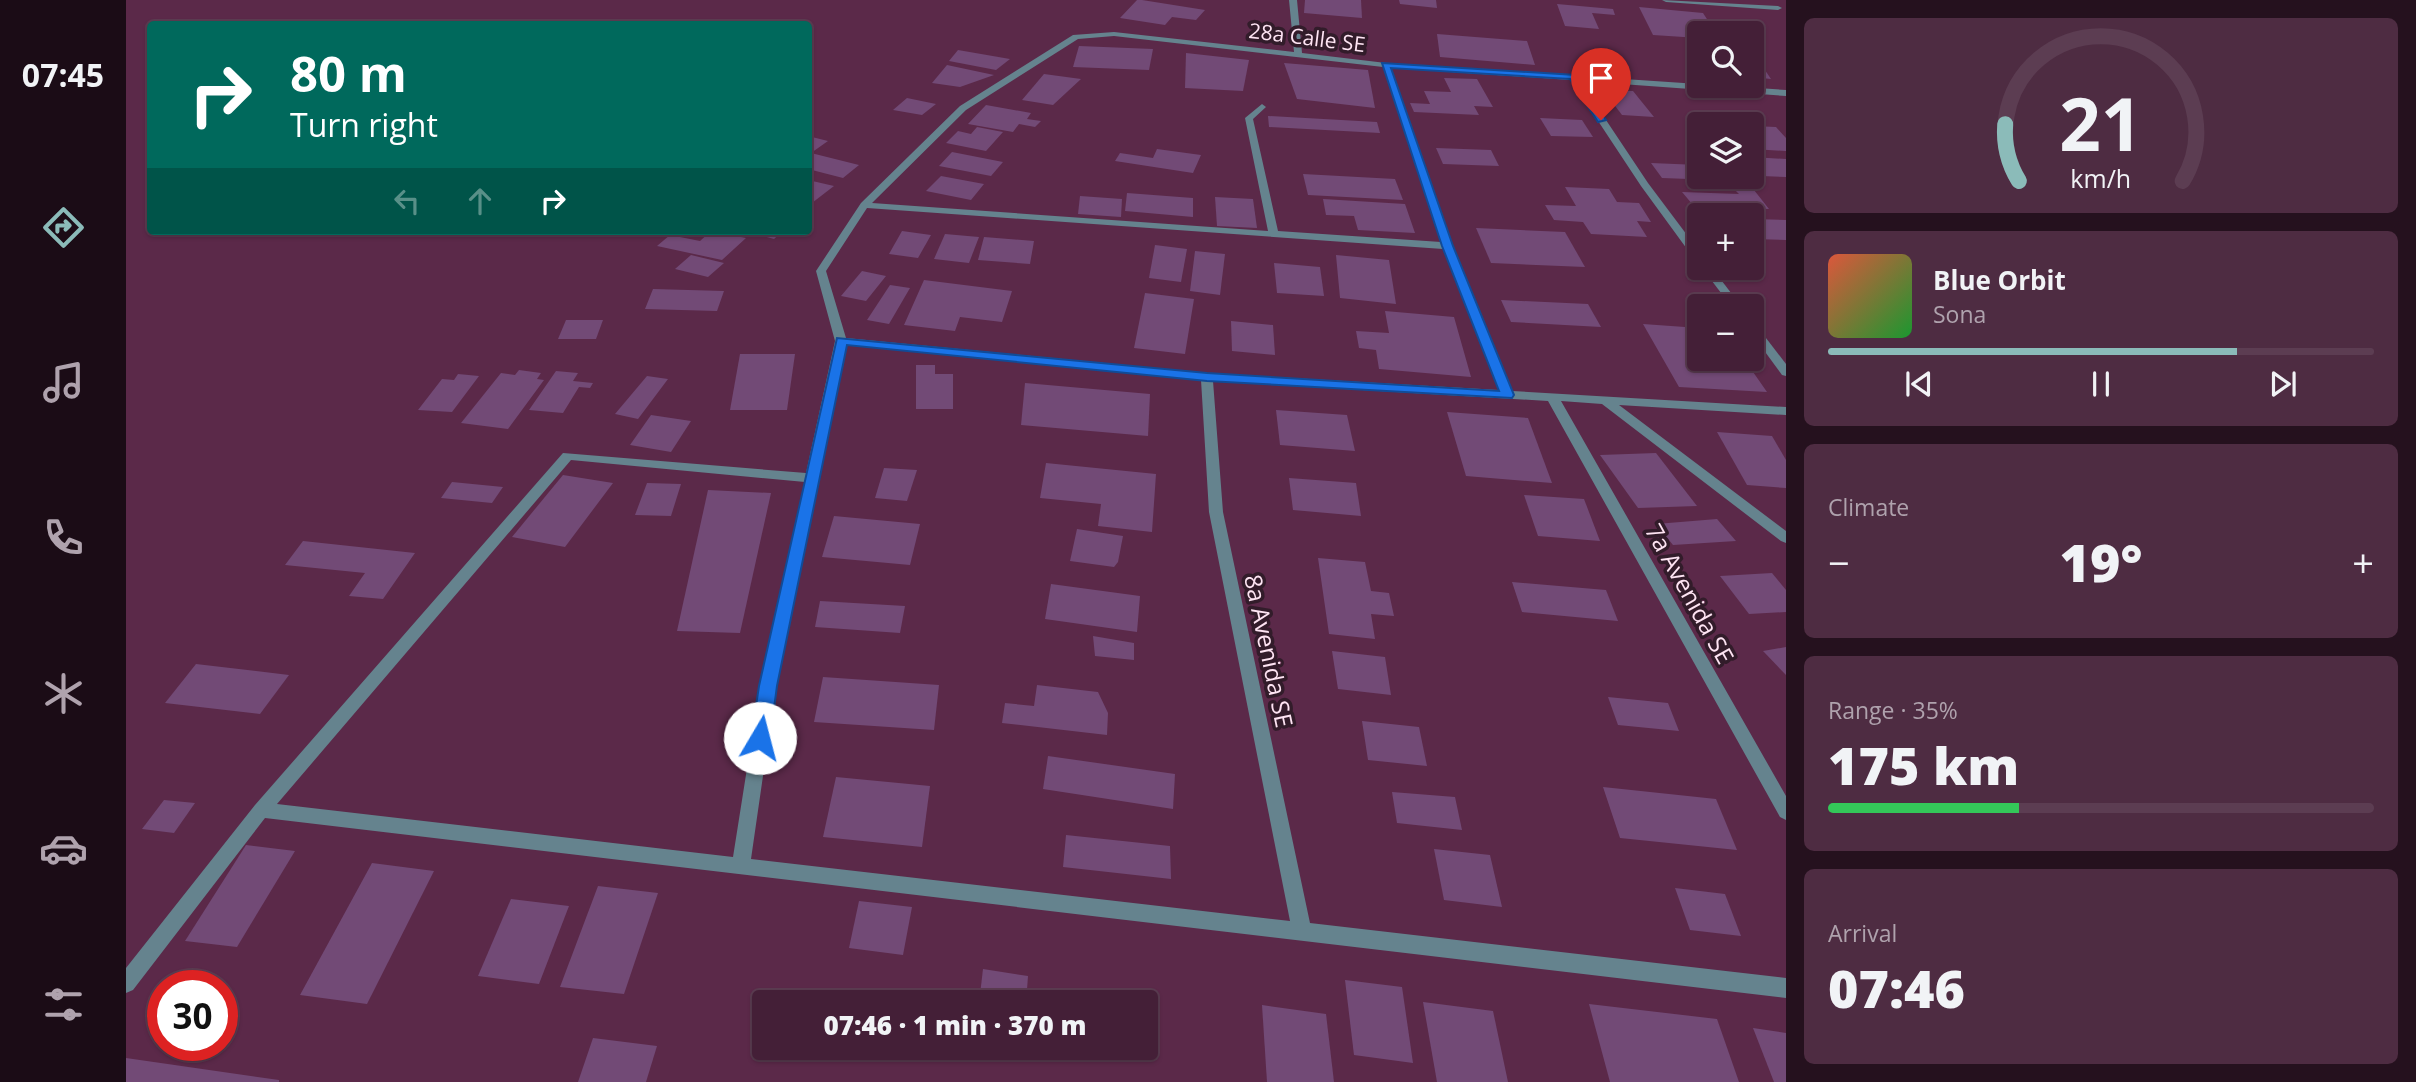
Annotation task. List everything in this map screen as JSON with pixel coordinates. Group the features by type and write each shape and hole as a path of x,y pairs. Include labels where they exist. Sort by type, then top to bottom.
{"street":[{"path":"1293,0 1298,54"},
{"path":"1666,0 1778,8 1769,0"},
{"name":"28a Calle SE","path":"864,205 963,108 1076,37 1114,34 1385,65 1786,93"},
{"path":"1385,65 1447,246 1507,395"},
{"path":"1573,77 1644,184 1687,242"},
{"path":"1774,92 1786,104"},
{"path":"1262,107 1249,118 1274,234"},
{"path":"741,867 768,686 841,341 821,271 864,205 1447,246"},
{"path":"1716,280 1727,294"},
{"path":"841,341 1207,377 1786,411"},
{"path":"1764,343 1786,372"},
{"name":"8a Avenida SE","path":"1207,377 1216,512 1302,932"},
{"name":"7a Avenida SE","path":"1553,398 1786,812"},
{"path":"1605,401 1786,538"},
{"path":"126,983 261,810 568,456 812,478"},
{"path":"261,810 1786,988"}],"building":[{"path":"1137,0 1205,10 1196,20 1172,17 1165,25 1120,18"},
{"path":"1305,0 1361,0 1362,18 1304,13"},
{"path":"1399,0 1436,0 1437,8 1400,4"},
{"path":"1557,4 1613,9 1615,15 1592,13 1599,29 1565,26"},
{"path":"1639,7 1703,13 1708,21 1687,21 1687,37 1653,35"},
{"path":"1437,34 1527,41 1535,65 1440,57"},
{"path":"1079,46 1153,49 1149,70 1073,67"},
{"path":"958,50 1010,59 996,70 949,61"},
{"path":"1186,53 1249,60 1243,91 1185,88"},
{"path":"1284,63 1368,70 1375,108 1297,99"},
{"path":"947,65 994,75 960,87 932,83"},
{"path":"1764,69 1771,79 1764,78"},
{"path":"1044,74 1081,79 1053,105 1022,100"},
{"path":"1444,78 1477,79 1493,107 1474,106 1479,115 1414,112 1410,103 1430,104 1424,91 1451,92"},
{"path":"1603,90 1633,91 1654,117 1622,115"},
{"path":"907,98 936,104 922,115 893,110"},
{"path":"986,105 1031,113 1027,119 1041,121 1035,127 1019,124 1013,132 968,124"},
{"path":"1268,116 1377,122 1380,133 1269,127"},
{"path":"1540,118 1582,120 1593,137 1551,136"},
{"path":"1764,126 1776,127 1786,138 1786,151 1764,150"},
{"path":"977,127 1003,132 986,151 946,143 958,131 971,134"},
{"path":"812,137 828,141 812,152"},
{"path":"1436,148 1491,150 1499,166 1443,164"},
{"path":"1157,149 1201,155 1193,173 1115,161 1120,153 1153,158"},
{"path":"952,152 1003,162 991,176 939,166"},
{"path":"812,153 859,165 843,178 812,170"},
{"path":"1764,158 1786,159 1786,177 1764,176"},
{"path":"1651,163 1687,164 1687,179 1662,178"},
{"path":"1303,174 1395,179 1403,200 1308,195"},
{"path":"941,176 984,184 971,200 926,191"},
{"path":"812,181 834,186 812,203"},
{"path":"1565,187 1609,189 1617,202 1639,203 1651,222 1637,221 1647,237 1591,234 1583,222 1554,220 1545,205 1576,206"},
{"path":"1734,189 1754,190 1769,209 1764,209 1764,203 1691,203 1682,192 1739,194"},
{"path":"1127,193 1193,198 1193,217 1125,211"},
{"path":"1080,196 1122,199 1121,217 1078,214"},
{"path":"1215,197 1253,199 1257,228 1217,226"},
{"path":"1323,199 1405,204 1415,233 1358,230 1354,216 1326,215"},
{"path":"1764,219 1786,220 1786,240 1764,239"},
{"path":"1476,228 1565,232 1585,267 1491,263"},
{"path":"902,231 931,235 918,258 889,254"},
{"path":"945,234 979,237 969,263 934,259"},
{"path":"670,235 700,241 707,235 746,238 722,260 657,246"},
{"path":"760,235 778,235 774,239"},
{"path":"984,237 1034,241 1030,264 978,260"},
{"path":"1155,245 1187,249 1181,282 1149,278"},
{"path":"1195,251 1225,254 1220,295 1190,291"},
{"path":"691,255 724,263 708,277 675,269"},
{"path":"1336,255 1389,260 1396,304 1340,298"},
{"path":"1274,263 1320,267 1324,296 1277,293"},
{"path":"862,271 886,276 866,301 841,296"},
{"path":"924,280 1012,291 1002,322 960,317 955,331 904,325"},
{"path":"890,285 910,288 889,324 867,320"},
{"path":"653,289 724,291 717,311 645,309"},
{"path":"1145,293 1194,299 1185,354 1134,348"},
{"path":"1501,300 1588,304 1601,327 1511,322"},
{"path":"1385,311 1454,317 1471,377 1379,369 1376,350 1359,348 1356,331 1389,333"},
{"path":"566,320 603,320 596,339 558,339"},
{"path":"1231,321 1273,325 1275,355 1232,351"},
{"path":"1643,324 1687,327 1687,371 1752,371 1767,392 1679,387"},
{"path":"740,354 795,354 787,410 730,410"},
{"path":"916,365 935,365 935,374 953,374 953,409 916,409"},
{"path":"519,370 541,373 537,379 544,380 508,429 461,423 501,373 515,375"},
{"path":"556,371 578,373 573,381 593,383 590,388 579,387 563,413 529,410"},
{"path":"458,374 479,376 452,412 418,410 442,379 454,380"},
{"path":"647,376 668,379 638,419 615,414"},
{"path":"1025,383 1150,394 1148,436 1021,425"},
{"path":"1276,410 1347,415 1355,451 1280,445"},
{"path":"1447,412 1528,418 1552,483 1466,476"},
{"path":"651,415 691,421 671,452 630,445"},
{"path":"1717,432 1772,436 1786,460 1786,488 1747,485"},
{"path":"1656,453 1697,506 1638,508 1600,455"},
{"path":"1046,463 1156,474 1152,532 1098,526 1101,504 1040,498"},
{"path":"884,468 917,470 907,501 875,498"},
{"path":"563,475 613,483 565,547 512,537"},
{"path":"1289,478 1356,483 1361,516 1293,510"},
{"path":"452,482 503,487 492,503 441,498"},
{"path":"647,483 681,484 671,516 635,515"},
{"path":"708,490 771,493 740,633 677,631"},
{"path":"1524,495 1584,499 1600,541 1538,536"},
{"path":"834,516 920,524 910,565 822,557"},
{"path":"1717,519 1736,541 1673,545 1656,524"},
{"path":"1077,529 1123,536 1118,562 1114,567 1070,561"},
{"path":"303,541 415,553 383,599 349,596 365,573 285,565"},
{"path":"1318,558 1365,562 1371,591 1389,593 1394,616 1371,614 1375,639 1329,634"},
{"path":"1772,573 1786,590 1786,612 1749,614 1720,576"},
{"path":"1512,582 1606,590 1618,621 1522,612"},
{"path":"1051,584 1140,596 1137,632 1045,619"},
{"path":"820,601 905,606 900,633 815,627"},
{"path":"1093,636 1134,643 1134,660 1095,656"},
{"path":"1786,647 1786,675 1763,651"},
{"path":"1332,651 1385,657 1391,695 1338,689"},
{"path":"196,664 289,675 260,714 165,703"},
{"path":"823,677 939,685 934,730 814,722"},
{"path":"1037,685 1098,692 1108,713 1107,735 1002,723 1005,703 1034,706"},
{"path":"1608,697 1668,703 1679,731 1618,725"},
{"path":"1362,721 1419,727 1427,766 1368,760"},
{"path":"1048,756 1175,774 1173,809 1043,789"},
{"path":"836,777 930,786 922,847 823,837"},
{"path":"1603,787 1716,799 1737,850 1620,838"},
{"path":"1392,792 1455,797 1462,830 1397,823"},
{"path":"164,800 195,803 174,833 142,829"},
{"path":"1066,835 1170,846 1171,879 1063,867"},
{"path":"246,845 295,851 237,947 185,941"},
{"path":"1434,849 1490,855 1502,907 1444,900"},
{"path":"372,863 434,871 367,1004 300,995"},
{"path":"598,886 658,893 624,994 560,987"},
{"path":"1675,888 1725,894 1741,936 1690,930"},
{"path":"511,899 569,906 539,984 478,976"},
{"path":"859,901 912,907 903,955 849,948"},
{"path":"983,969 1028,976 1027,990 981,990"},
{"path":"1345,980 1402,987 1413,1063 1354,1055"},
{"path":"1423,1002 1493,1011 1508,1082 1437,1082"},
{"path":"1589,1004 1717,1019 1739,1082 1610,1082"},
{"path":"1262,1005 1326,1014 1334,1082 1267,1082"},
{"path":"1753,1028 1786,1033 1786,1082 1774,1082"},
{"path":"593,1038 657,1046 646,1082 578,1082"},
{"path":"126,1058 279,1080 279,1082 126,1082"}],"route":[{"path":"760,738 768,686 841,341 1207,377 1507,395 1447,246 1385,65 1573,77 1601,120"}]}
